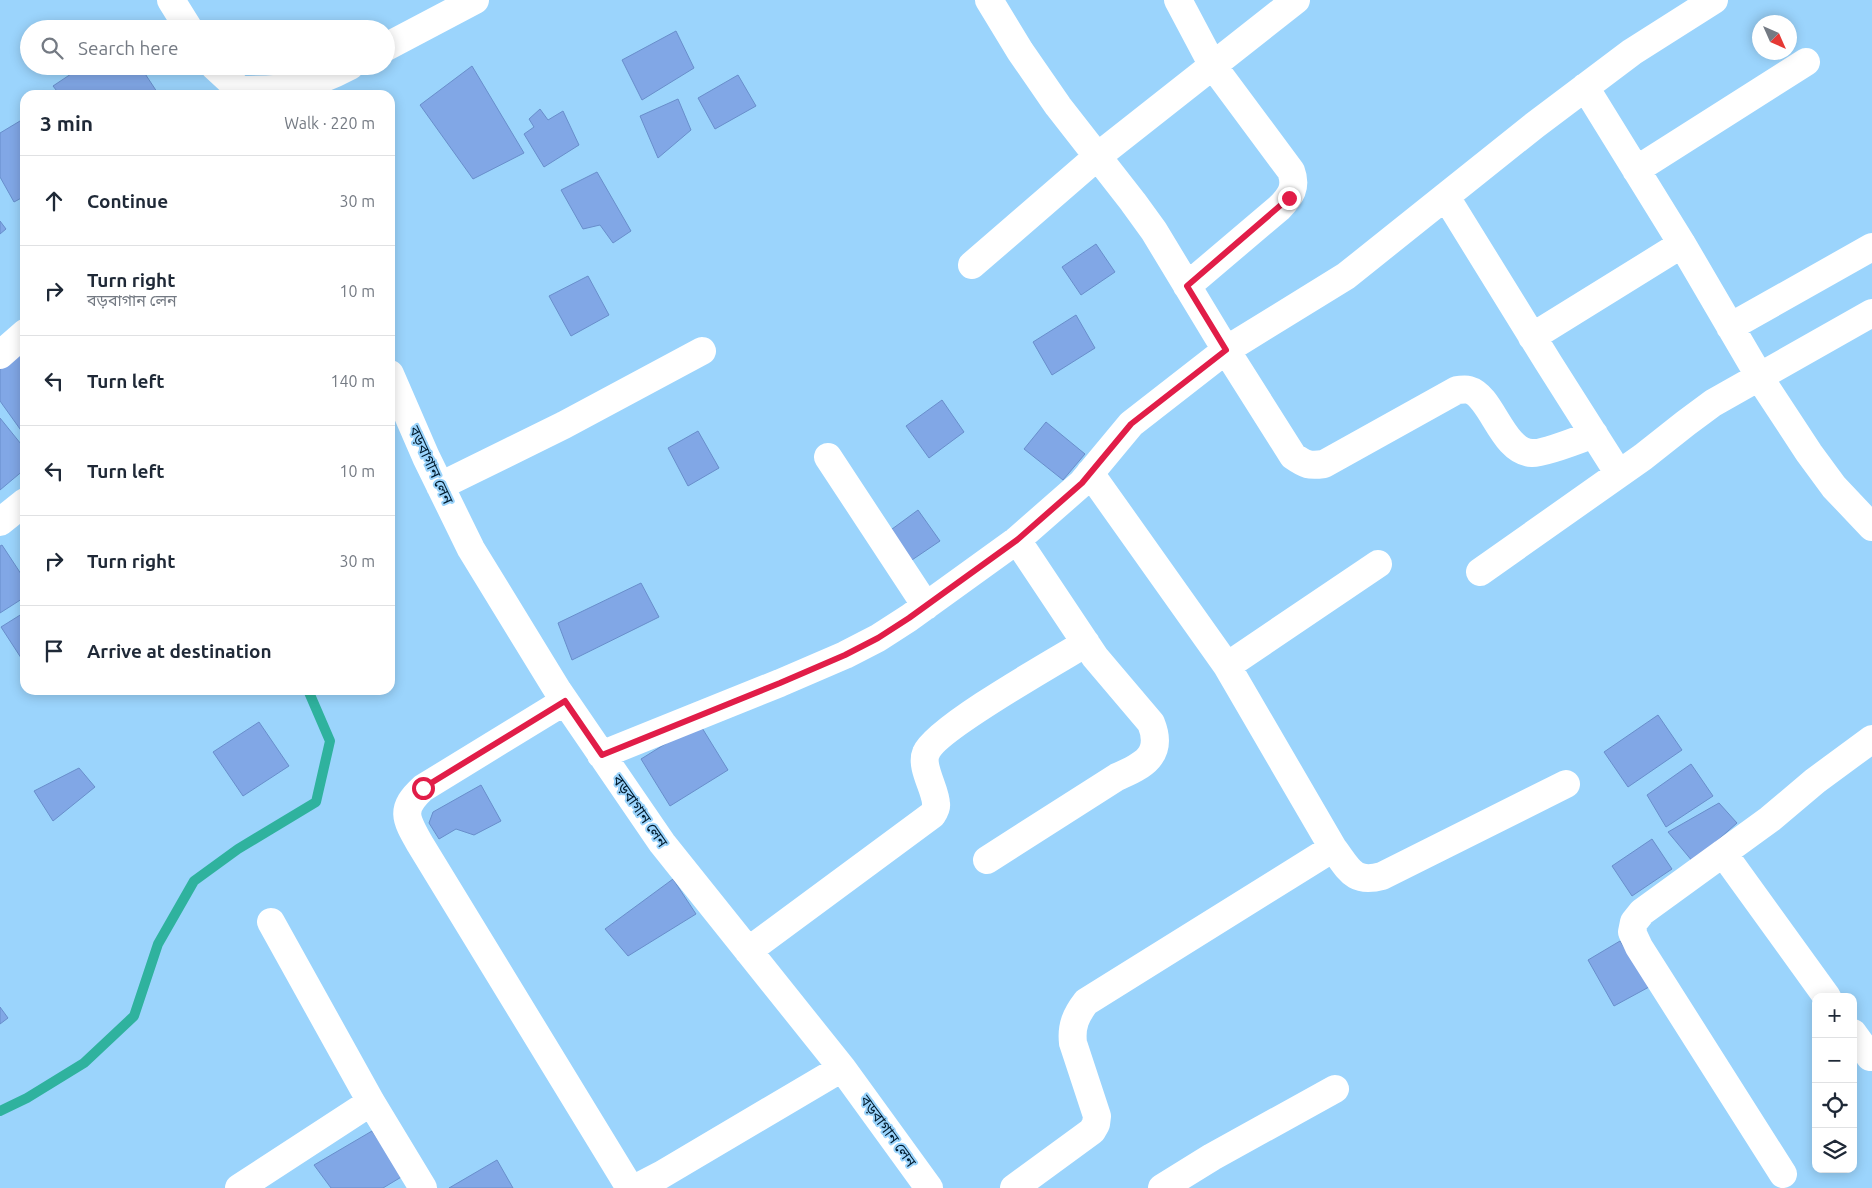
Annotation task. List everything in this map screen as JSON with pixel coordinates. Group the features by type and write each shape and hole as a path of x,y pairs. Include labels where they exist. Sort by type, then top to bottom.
{"street":[{"path":"171,0 183,20"},
{"path":"395,42 475,0"},
{"path":"989,0 1020,51 1058,106 1154,231 1293,456 1303,463 1312,466 1324,464 1457,390 1469,390 1480,398 1512,444 1522,452 1534,454 1594,434"},
{"path":"1178,0 1213,66 1291,171 1294,180 1294,188 1289,198 1279,208 1187,286"},
{"path":"972,265 1098,156 1296,0"},
{"path":"602,755 845,655 878,638 926,606 1017,540 1082,483 1131,424 1226,350 1346,276 1585,87 1632,52 1714,0"},
{"path":"1636,170 1806,62"},
{"path":"223,75 239,90"},
{"path":"275,90 302,86 333,75"},
{"path":"1585,87 1682,244 1759,376 1809,453 1834,487 1872,527"},
{"path":"1446,197 1620,474"},
{"path":"1532,336 1682,244"},
{"path":"1730,327 1872,247"},
{"path":"1480,572 1620,474 1713,403 1872,313"},
{"path":"0,355 20,337"},
{"path":"440,486 564,425 702,351"},
{"name":"বড়বাগান লেন","path":"395,385 440,486 471,549 565,701 662,842 842,1068 929,1188"},
{"path":"828,457 926,606"},
{"path":"1090,473 1227,666 1333,848 1358,878 1369,880 1382,876 1566,784"},
{"path":"0,522 20,506"},
{"path":"987,860 1117,777 1137,768 1150,757 1155,745 1156,734 1151,723 1096,657 1017,540"},
{"path":"1227,666 1378,564"},
{"path":"748,951 932,815 937,803 924,755 937,738 970,715 1086,643"},
{"path":"565,701 423,788 413,797 406,810 410,826 420,844 630,1188"},
{"path":"1783,1174 1639,947 1632,932 1634,922 1642,912 1770,819 1815,781 1872,739"},
{"path":"1014,1188 1092,1131 1096,1124 1097,1116 1073,1042 1072,1031 1078,1012 1086,1002 1333,848"},
{"path":"1723,853 1824,993"},
{"path":"271,922 371,1102 423,1188"},
{"path":"1857,1038 1870,1057"},
{"path":"636,1188 662,1175 842,1068"},
{"path":"1162,1188 1212,1157 1335,1090"},
{"path":"239,1188 371,1102"}],"building":[{"path":"676,31 694,68 642,100 622,60"},
{"path":"472,66 524,153 473,179 420,105"},
{"path":"70,75 146,75 156,90 56,90 53,86"},
{"path":"738,75 756,106 715,129 698,98"},
{"path":"678,99 691,130 658,158 640,116"},
{"path":"540,109 548,120 563,111 579,145 544,167 524,134 534,127 529,119"},
{"path":"20,121 20,199 14,202 0,177 0,133"},
{"path":"597,172 631,231 613,243 600,225 583,229 561,190"},
{"path":"0,221 6,229 0,234"},
{"path":"1096,244 1115,272 1081,295 1062,267"},
{"path":"588,276 609,315 571,336 549,296"},
{"path":"1076,315 1095,348 1052,375 1033,342"},
{"path":"20,354 20,429 0,401 0,369"},
{"path":"942,400 964,432 929,458 906,426"},
{"path":"0,418 20,443 20,473 0,490"},
{"path":"1046,422 1085,454 1063,480 1024,449"},
{"path":"698,431 719,468 688,486 668,448"},
{"path":"918,510 940,541 909,562 888,532"},
{"path":"2,545 20,572 20,600 0,613 0,546"},
{"path":"641,583 659,617 572,660 558,623"},
{"path":"20,615 20,656 1,627"},
{"path":"1658,715 1682,750 1628,787 1604,752"},
{"path":"259,722 289,766 243,796 213,752"},
{"path":"699,723 728,770 670,806 641,759"},
{"path":"1691,764 1713,796 1666,827 1647,795"},
{"path":"79,768 95,787 53,821 34,791"},
{"path":"481,785 501,821 474,835 456,829 439,839 429,823 433,812"},
{"path":"1719,803 1737,823 1693,862 1668,832"},
{"path":"1652,839 1672,869 1632,896 1612,866"},
{"path":"673,879 696,914 628,956 605,929"},
{"path":"1620,941 1649,987 1614,1006 1588,960"},
{"path":"0,1007 8,1018 0,1024"},
{"path":"372,1131 403,1176 383,1188 331,1188 314,1165"},
{"path":"497,1160 513,1188 449,1188"}],"waterway":[{"path":"0,1111 27,1098 84,1063 134,1016 158,944 194,881 238,849 316,802 330,741 310,695"}],"route":[{"path":"423,788 565,701 602,755 845,655 878,638 909,618 1012,545 1082,483 1131,424 1226,350 1187,286 1289,198"}]}
